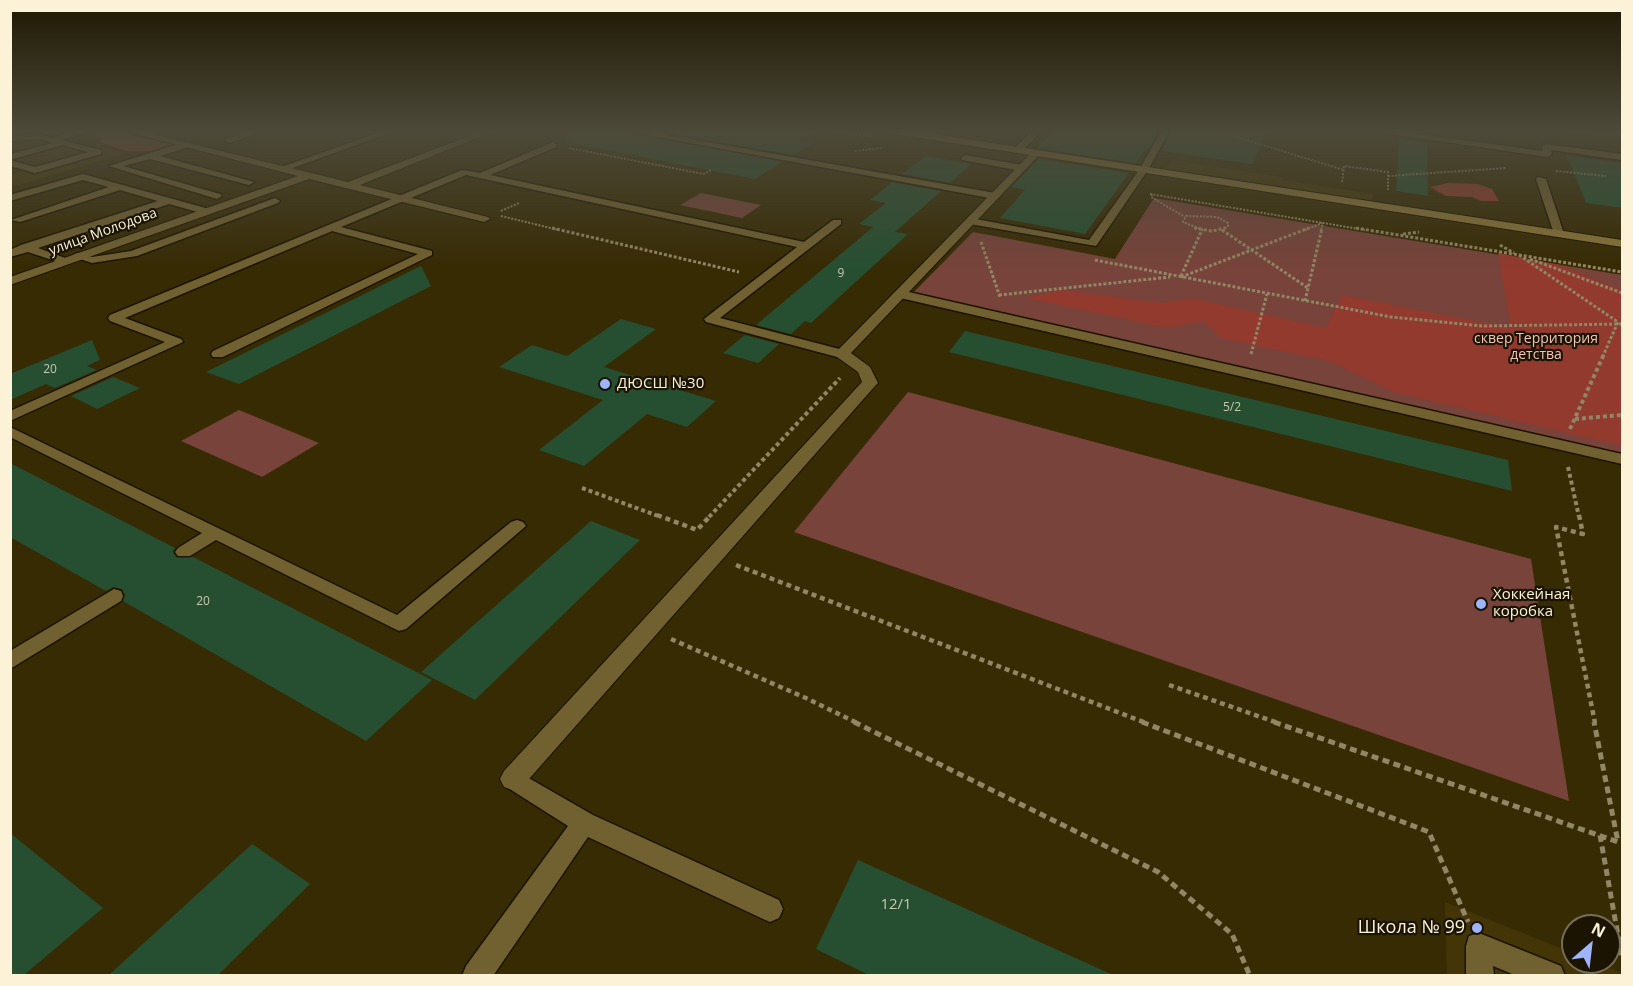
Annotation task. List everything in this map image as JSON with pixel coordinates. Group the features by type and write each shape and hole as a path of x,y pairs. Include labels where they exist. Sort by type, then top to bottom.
{"main road":[{"path":"1182,176 1623,244"}],"street":[{"path":"307,176 484,219"},
{"name":"улица Молодова","path":"10,281 307,176"},
{"path":"348,186 374,176"},
{"path":"513,779 870,383 865,370 849,358 900,294 1014,176"}],"lane":[{"path":"148,176 217,196"},
{"path":"226,176 249,182"},
{"path":"10,417 176,342 114,318 455,176"},
{"path":"482,176 806,246"},
{"path":"881,176 995,196"},
{"path":"970,221 1092,244 1139,176"},
{"path":"10,198 83,177 205,211"},
{"path":"1541,179 1558,234"},
{"path":"16,220 120,187"},
{"path":"10,254 168,201"},
{"path":"77,256 92,260 133,254 275,201"},
{"path":"837,222 710,319 849,358"},
{"path":"218,354 428,253 332,228"},
{"path":"10,242 64,261"},
{"path":"900,294 1623,459"},
{"path":"10,432 399,624 517,526"},
{"path":"184,552 215,533"},
{"path":"10,661 114,596"},
{"path":"513,779 584,823 770,909"},
{"path":"476,975 584,823"},
{"path":"1480,975 1479,946 1551,975"}],"path":[{"path":"1341,183 1343,176"},
{"path":"1388,176 1388,190"},
{"path":"547,190 495,214 764,278"},
{"path":"1129,190 1623,272"},
{"path":"1152,194 1150,196 1185,217 1200,214 1217,217 1228,223 1228,226 1222,230"},
{"path":"1185,217 1183,222 1187,225 1202,230 1222,230 1308,288"},
{"path":"988,295 1180,277 1323,223"},
{"path":"1305,301 1323,223"},
{"path":"1180,277 1202,230"},
{"path":"991,240 980,238 1000,295 1005,318"},
{"path":"1519,255 1623,293"},
{"path":"1519,255 1621,323"},
{"path":"1091,260 1391,317 1482,327 1621,323"},
{"path":"1245,373 1267,294"},
{"path":"1169,685 1618,842 1556,527 1583,534 1563,446 1621,323"},
{"path":"582,488 697,530 849,358"},
{"path":"1575,419 1623,415"},
{"path":"714,556 1429,832 1479,946"},
{"path":"648,630 808,699 1158,872 1233,934 1250,975"},
{"path":"1600,834 1623,958"}],"shaded area":[{"path":"11,176 48,176 11,187"},
{"path":"1216,176 1282,177 1282,180 1373,194 1372,201"},
{"name":"Школа № 99","path":"1445,902 1561,948 1561,974 1622,973 1622,975 1447,975"}],"green space":[{"path":"1448,183 1478,184 1492,189 1499,201 1446,196 1430,187"},
{"path":"701,193 761,205 742,218 680,205"},
{"name":"сквер Территория детства","path":"1154,198 1622,275 1622,454 913,293 973,232 1115,259"},
{"path":"1498,253 1560,265 1622,290 1622,446 1394,392 1329,361 1221,338 1204,321 1167,328 1026,298 1061,290 1162,303 1192,298 1326,328 1342,295 1511,328"},
{"path":"908,392 1531,559 1569,801 794,532"},
{"path":"239,410 319,443 262,477 181,441"}],"building":[{"path":"740,176 760,176 755,179"},
{"path":"913,176 958,176 950,183"},
{"path":"1022,176 1127,176 1085,234 1000,218 1025,190 1011,187"},
{"path":"1397,176 1428,176 1428,196 1396,191"},
{"path":"1575,176 1623,176 1623,208 1586,203"},
{"path":"892,182 941,191 895,232 908,234 811,323 805,321 791,334 756,325 873,227 859,224 886,203 870,200"},
{"path":"421,266 431,286 239,384 206,372"},
{"name":"ДЮСШ №30","path":"621,319 656,329 604,367 716,401 687,427 647,414 584,466 539,450 603,400 499,367 532,345 567,356"},
{"path":"965,331 1508,460 1512,491 949,352"},
{"path":"745,335 779,344 758,363 723,353"},
{"path":"92,340 100,360 87,366 97,370 55,388 46,384 10,400 10,374"},
{"path":"113,377 140,388 97,409 71,396"},
{"path":"10,463 175,548 173,552 176,557 193,557 432,680 366,741 123,601 125,595 122,589 113,587 106,591 10,537"},
{"path":"591,521 640,540 475,700 421,672"},
{"path":"10,833 103,908 24,975 10,975"},
{"path":"252,844 310,884 218,975 109,975"},
{"path":"858,860 1113,975 869,975 816,949"}],"place":[{"name":"ДЮСШ №30","path":"605,384"},
{"name":"Хоккейная коробка","path":"1481,604"},
{"name":"Школа № 99","path":"1477,928"}]}
